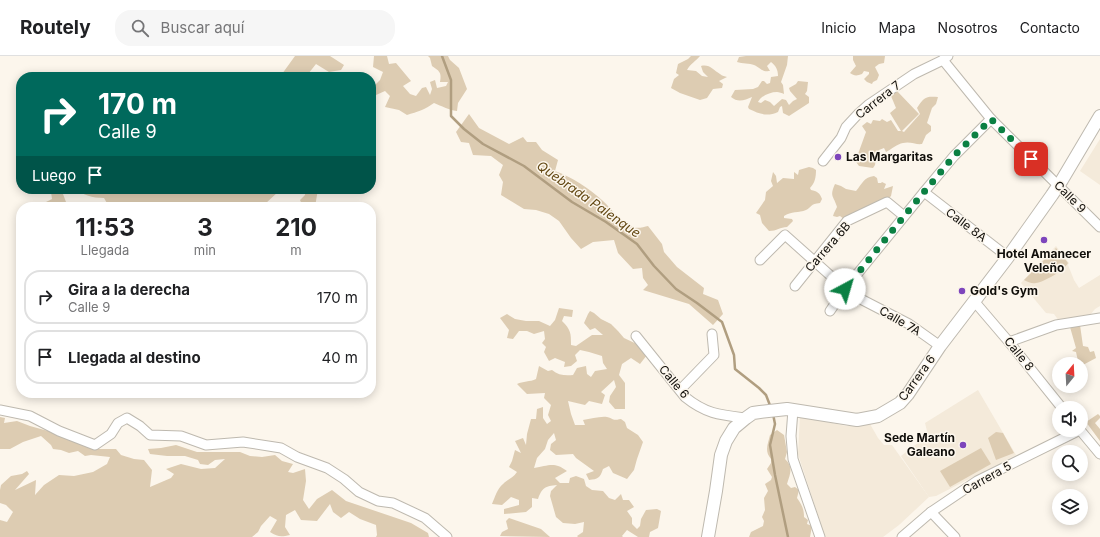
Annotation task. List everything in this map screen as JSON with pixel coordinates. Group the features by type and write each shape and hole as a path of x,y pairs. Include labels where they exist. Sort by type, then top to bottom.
{"main road":[{"name":"Carrera 6","path":"708,537 723,448 734,428 746,418 760,412 788,410 857,420 878,416 893,408 908,394 940,346 1008,257 1058,186 1100,116"}],"street":[{"name":"Calle 9","path":"946,58 991,119 1100,227"},
{"name":"Carrera 7","path":"823,161 841,138 846,127 868,105 914,74 946,58"},
{"path":"830,310 845,289 954,156 991,119"},
{"name":"Calle 8A","path":"924,192 1008,257"},
{"name":"Carrera 6B","path":"795,286 847,221 887,202 904,216"},
{"name":"Calle 7A","path":"760,260 785,236 851,294 909,324 940,346"},
{"name":"Calle 8","path":"974,301 1056,401"},
{"path":"1009,342 1056,325 1100,318"},
{"path":"680,390 714,355 712,334"},
{"name":"Calle 6","path":"636,336 684,397 707,411 746,418"},
{"path":"0,410 30,416 59,431 95,445 111,434 118,423 127,418 140,426 150,435 181,436 206,445 243,442 281,448 297,457 327,468 344,479 359,492 378,501 393,503 425,518 447,537"},
{"path":"788,410 793,459 820,537"},
{"name":"Carrera 5","path":"902,537 931,512 978,481 1066,437"},
{"path":"1086,437 1100,454"},
{"path":"931,512 955,537"}],"shaded area":[{"path":"295,56 330,56 344,65 341,70 329,72 316,64 310,72 283,72"},
{"path":"374,56 387,56 389,64 396,63 411,81 403,86 410,94 416,96 422,88 426,87 430,95 432,89 430,82 435,80 437,88 446,86 448,82 440,82 440,74 432,66 428,56 448,56 450,60 459,68 467,89 458,103 457,111 434,103 428,107 407,115 399,110 385,107 390,96 385,91 376,95 376,84 380,80 383,72 373,67"},
{"path":"691,56 700,56 687,70 696,71 702,76 708,77 703,72 701,66 707,66 727,77 719,81 723,84 722,88 713,89 707,98 700,100 671,88 674,79 679,75 676,73 678,64"},
{"path":"788,56 787,65 781,82 783,85 784,94 778,92 772,93 763,96 758,102 761,103 765,100 774,106 782,99 786,100 789,105 797,99 789,88 798,81 808,82 807,91 805,94 809,97 809,103 789,116 783,113 782,106 778,112 767,115 749,109 748,107 752,97 744,100 736,100 731,97 735,90 753,89 758,87 762,81 767,84 770,83 771,77 778,76 776,68 771,62 767,66 770,71 767,71 752,64 737,62 739,57"},
{"path":"853,56 885,56 884,63 875,67 879,75 877,80 872,84 864,79 869,72 864,71 862,74 857,75 850,73 856,66"},
{"path":"897,91 919,114 902,131 904,132 920,114 917,108 924,99 928,97 938,97 936,104 932,108 927,123 931,126 931,131 926,135 922,144 906,143 899,144 886,152 884,148 879,150 873,168 859,166 854,159 858,154 866,132 862,126 867,122 871,124 873,120 880,121 882,119 887,122 891,120 898,131 901,131 890,113 896,108 891,96"},
{"path":"469,114 479,128 509,144 523,137 527,142 536,142 542,150 558,160 555,171 580,183 603,201 620,219 628,225 636,228 648,226 662,244 664,252 677,267 704,288 703,294 718,300 723,314 713,325 689,304 643,290 648,285 643,278 642,268 633,269 618,253 614,240 593,242 581,249 559,221 549,214 536,210 524,209 501,195 503,182 499,175 503,165 491,156 473,155 469,143 461,142 456,132"},
{"path":"1100,139 1100,185 1080,171"},
{"path":"809,167 816,170 815,180 810,188 820,195 822,199 820,203 817,203 801,212 787,214 784,218 792,219 793,221 787,227 769,231 762,223 760,215 756,213 765,200 766,192 773,186 771,181 773,172 776,176 777,183 783,178 794,179 794,172 798,175 799,170"},
{"path":"874,176 877,178 878,183 882,182 886,184 884,189 893,186 891,196 886,201 844,219 840,216 833,216 837,207 832,194 835,184 846,189 856,191 865,179"},
{"path":"51,194 63,194 66,202 46,202 52,199"},
{"path":"84,194 276,194 267,202 106,202 104,198"},
{"path":"317,194 316,202 301,202 300,200 305,195"},
{"path":"1056,246 1069,263 1068,265 1074,280 1079,288 1100,275 1100,306 1090,315 1059,321 1054,314 1046,313 1021,283"},
{"path":"1056,248 1068,263 1063,269 1040,282 1033,283 1024,280"},
{"path":"559,308 573,310 572,317 564,316 562,321 570,332 571,345 576,346 592,335 603,335 595,328 590,330 584,323 590,311 611,324 624,338 641,346 647,355 640,364 631,358 622,364 619,375 625,383 625,409 615,409 609,402 610,396 616,387 614,380 601,392 605,395 602,404 589,401 585,405 568,401 575,425 585,425 583,420 598,417 607,417 614,420 621,419 625,422 627,428 638,435 643,442 634,470 627,479 613,473 609,466 603,469 598,478 589,480 586,474 594,471 576,458 573,454 556,455 550,450 551,444 556,440 554,433 548,440 545,449 537,458 534,468 555,465 567,471 555,478 560,483 569,483 570,478 576,476 584,479 586,486 592,490 603,491 609,498 615,500 621,494 623,500 629,500 634,507 627,511 632,518 632,524 637,529 640,526 641,519 646,510 657,509 661,511 658,528 650,532 649,537 638,537 627,530 622,536 623,537 578,537 577,536 583,532 584,522 575,524 563,523 556,517 550,496 551,491 557,485 544,488 538,499 532,498 532,507 526,512 504,514 504,509 519,505 519,500 511,497 502,505 492,504 499,488 517,472 509,467 515,450 521,453 515,441 523,438 526,445 531,419 536,419 537,409 543,407 543,418 547,424 551,421 548,415 551,405 544,398 545,393 527,394 517,384 536,379 539,366 548,371 552,370 559,374 573,375 577,368 586,366 587,374 591,377 595,371 607,369 603,363 602,356 580,350 575,355 577,361 571,366 564,367 565,362 555,358 549,361 544,352 546,347 542,343 545,339 544,331 534,334 527,331 519,331 513,339 507,338 509,330 500,318 507,314 515,319 539,321 550,326 555,320"},
{"path":"1080,325 1083,346 1088,347 1090,352 1094,351 1096,358 1088,362 1088,357 1077,357 1076,352 1072,351 1076,348 1070,327"},
{"name":"Sede Martín Galeano","path":"978,390 1016,455 936,496 929,497 901,456 928,435 925,423"},
{"path":"1098,414 1100,416 1095,423 1100,429 1100,441 1088,425 1088,421"},
{"path":"800,416 846,426 870,424 884,445 892,445 929,497 899,525 883,537 825,537 798,454"},
{"path":"0,417 5,418 4,423 17,421 94,449 116,449 121,455 144,460 152,470 150,487 171,478 174,474 166,469 181,464 201,469 215,468 225,459 215,460 208,465 200,464 198,460 185,456 150,454 148,449 176,445 197,452 240,452 250,456 262,457 275,455 282,461 293,464 288,472 293,473 305,469 306,481 303,500 309,509 317,499 332,490 346,501 411,523 428,533 429,537 376,537 376,525 360,519 349,512 341,518 333,512 330,504 317,521 301,520 295,510 286,515 285,527 290,535 284,536 277,536 270,532 277,520 270,516 258,532 252,537 0,537 0,520 7,522 13,512 6,505 0,503 1,485 11,476 22,474 27,471 29,474 15,490 36,480 35,495 44,485 59,475 74,476 93,472 107,464 110,457 91,455 85,456 78,451 69,453 53,449 51,445 41,436 23,442 10,449 0,449"},
{"path":"777,430 784,435 787,452 785,459 790,465 790,474 787,484 791,488 795,487 799,490 797,498 804,512 804,517 808,520 807,524 812,526 810,537 749,537 751,532 763,526 764,521 762,517 765,510 764,498 768,491 765,484 771,480 772,477 767,469 771,463 771,459 767,447 770,435"},
{"path":"996,432 1003,433 1014,453 996,460 988,438"},
{"path":"981,448 991,464 950,487 940,471"},
{"path":"509,518 541,529 550,537 500,536 502,532 508,529 506,521"}],"waterway":[{"name":"Quebrada Palenque","path":"442,56 451,80 451,116 464,129 483,144 524,166 572,202 606,222 637,244 654,266 676,289 722,322 734,355 735,369 766,395 771,408"},
{"name":"Quebrada Palenque","path":"773,414 775,424 770,445 788,537"}],"place":[{"name":"Las Margaritas","path":"838,157"},
{"name":"Hotel Amanecer Veleño","path":"1044,240"},
{"name":"Gold's Gym","path":"962,291"},
{"name":"Sede Martín Galeano","path":"963,445"}],"route":[{"path":"845,289 954,156 991,119 1031,159"}]}
